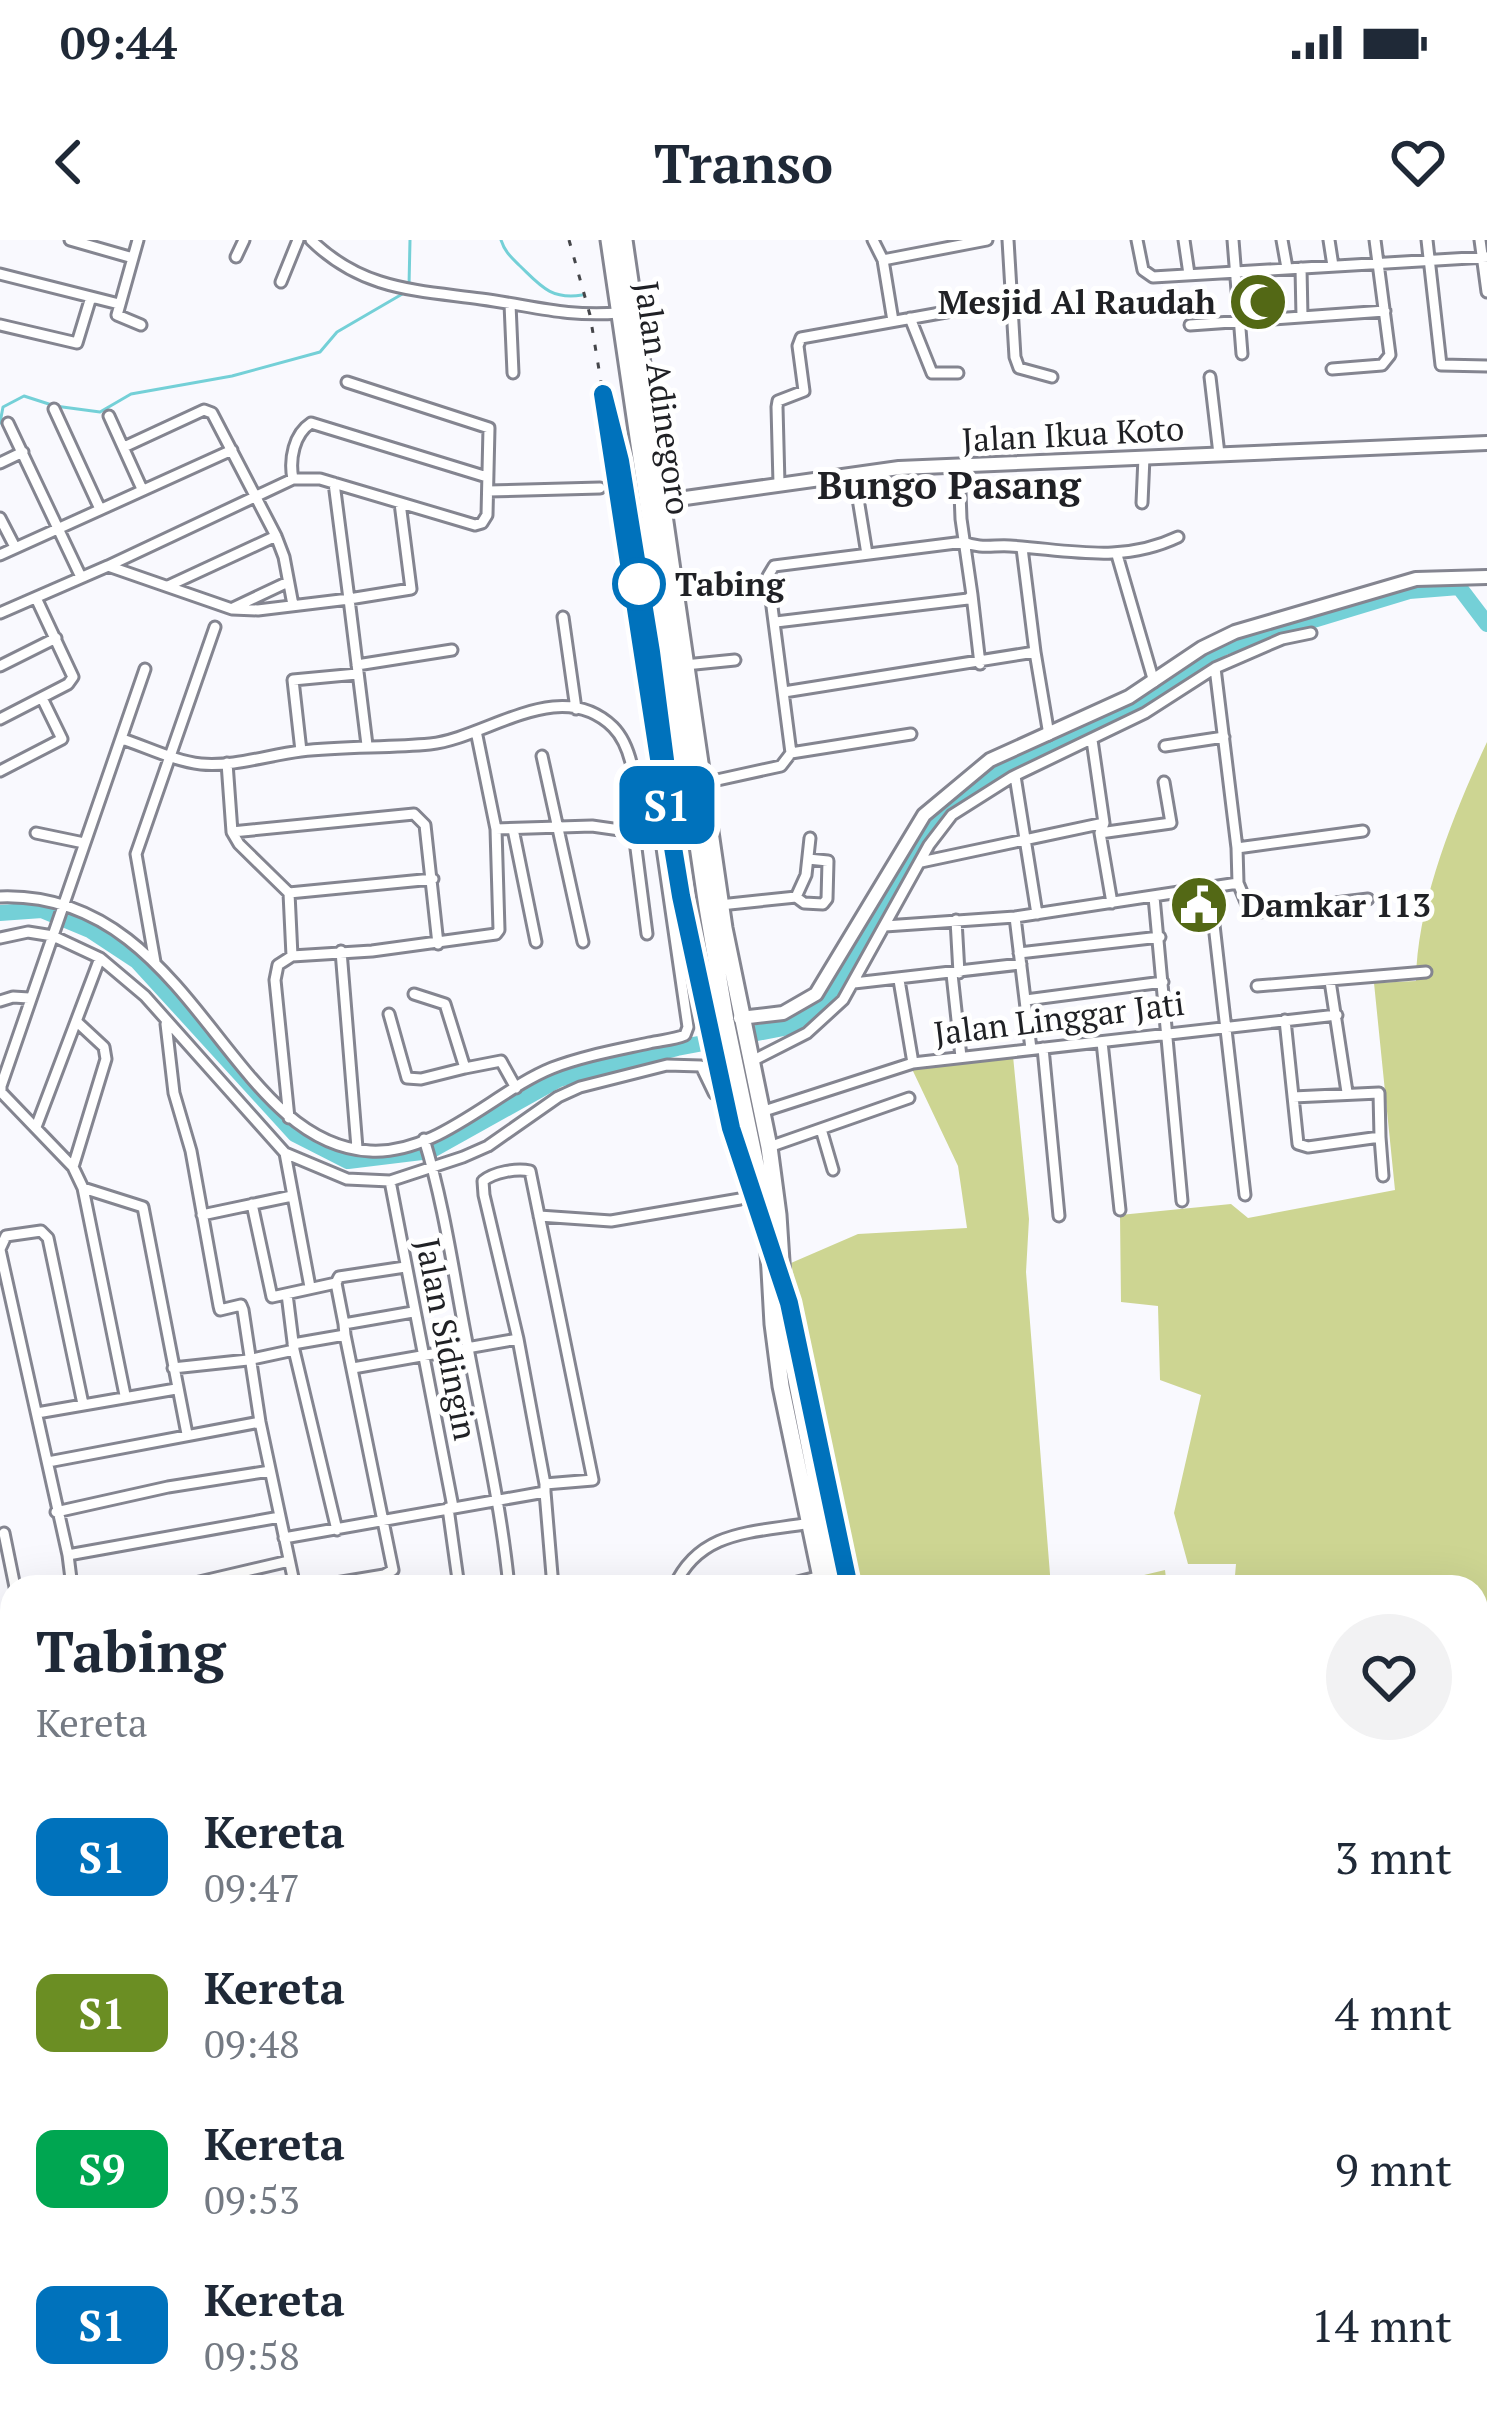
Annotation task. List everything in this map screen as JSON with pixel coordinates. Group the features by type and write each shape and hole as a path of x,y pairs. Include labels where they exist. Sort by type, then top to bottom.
{"highway":[{"name":"Jalan Adinegoro","path":"609,240 717,929 744,1061"},
{"name":"Jalan Adinegoro","path":"624,240 685,664 697,837 714,906"},
{"path":"744,1061 741,1090 767,1217 779,1324 820,1575"},
{"path":"744,1061 769,1147 778,1215 779,1324 834,1575"}],"street":[{"path":"70,240 133,258"},
{"path":"138,240 118,317 141,325"},
{"path":"236,257 244,240"},
{"path":"280,282 298,240"},
{"path":"873,240 883,260 893,321"},
{"path":"883,260 987,240"},
{"path":"1008,240 1018,368 1052,377"},
{"path":"1136,240 1148,275 1485,258"},
{"path":"1184,240 1190,274"},
{"path":"1233,240 1242,354"},
{"path":"1282,240 1287,268"},
{"path":"1329,240 1333,266"},
{"path":"1332,369 1388,361 1376,240"},
{"path":"1427,240 1441,365 1487,366"},
{"path":"1480,240 1487,292"},
{"path":"317,242 342,268 414,292 565,315 620,313"},
{"path":"1301,268 1302,316"},
{"path":"0,274 119,304"},
{"path":"0,326 77,343 91,296"},
{"path":"779,484 777,407 778,401 804,391 799,341 1013,300"},
{"path":"510,304 513,373"},
{"path":"1190,325 1385,311"},
{"path":"910,319 932,373 958,373"},
{"path":"1210,377 1219,454"},
{"path":"0,613 293,479 320,478 475,525 482,523 488,515 489,428 347,382"},
{"path":"54,409 100,509"},
{"path":"124,447 208,410 276,536 293,605"},
{"path":"109,416 142,489"},
{"path":"8,423 81,577"},
{"path":"293,479 291,457 304,426 310,423 487,477"},
{"name":"Jalan Ikua Koto","path":"664,501 854,474 959,466 1487,443"},
{"path":"0,555 232,450"},
{"path":"0,463 23,452"},
{"path":"1142,503 1144,458"},
{"path":"959,466 980,664"},
{"path":"854,474 867,554"},
{"path":"334,483 367,745"},
{"path":"488,491 600,488"},
{"path":"108,566 232,609 258,610 412,588 400,502"},
{"path":"0,518 15,547"},
{"path":"168,586 276,536"},
{"path":"791,753 769,569 964,542 982,548 1118,555 1149,550 1178,537"},
{"path":"1022,548 1049,735"},
{"path":"1118,555 1154,682"},
{"path":"735,1019 783,1013 816,994 924,815 990,760 1154,682 1202,648 1278,616 1416,579 1487,577"},
{"path":"232,609 288,581"},
{"path":"776,622 971,595"},
{"path":"0,718 42,698 73,676 35,598"},
{"path":"562,617 576,709"},
{"path":"155,962 136,854 215,627"},
{"path":"744,1061 823,1021 854,983 952,815 1215,668 1262,646 1311,633"},
{"path":"0,666 56,638"},
{"path":"301,751 293,680 452,650"},
{"path":"784,692 1035,652"},
{"path":"685,664 735,660"},
{"path":"1215,668 1238,884 1248,907 1259,912 1368,899"},
{"path":"125,1395 83,1188 73,1167 1,1092 29,998 145,669"},
{"path":"0,771 62,739 42,698"},
{"path":"122,739 199,764 227,763 301,751 428,744 535,710 576,709 616,730 629,760 647,934"},
{"path":"289,1118 274,980 278,965 292,956 438,944 499,930 496,829 476,731"},
{"path":"696,784 781,766 791,753 910,734"},
{"path":"1165,746 1224,737"},
{"path":"1092,740 1112,903"},
{"path":"542,756 583,942"},
{"path":"227,763 232,832 289,893 292,956"},
{"path":"1015,776 1037,914"},
{"path":"921,862 1102,828 1171,823 1164,782"},
{"path":"232,832 414,814 425,825 438,944"},
{"path":"496,829 600,827 661,841 697,837"},
{"path":"513,829 536,942"},
{"path":"1237,848 1363,831"},
{"path":"36,833 85,843"},
{"path":"796,897 811,838"},
{"path":"0,897 28,896 103,924 155,962 289,1118 332,1142 382,1150 446,1132 550,1069 685,1035 688,1027 661,841"},
{"path":"714,906 796,897 823,904 828,861 808,859"},
{"path":"289,893 433,879"},
{"path":"885,926 1015,917 1238,884"},
{"path":"1210,890 1245,1195"},
{"path":"1154,897 1182,1201"},
{"path":"1015,917 1059,1216"},
{"path":"956,920 961,1057"},
{"path":"0,938 53,933 100,958 145,996 285,1153 347,1179 390,1180 488,1146 559,1096 645,1070 692,1064 706,1070 714,1094 741,1090"},
{"path":"854,983 956,974 1160,937"},
{"path":"341,951 357,1148"},
{"path":"36,1126 100,958"},
{"path":"1257,986 1426,972"},
{"path":"899,980 913,1063"},
{"path":"1330,981 1347,1091"},
{"path":"1026,1000 1163,982"},
{"path":"414,994 446,1004 465,1068"},
{"path":"0,1001 29,998"},
{"path":"389,1014 407,1078 501,1061 516,1088"},
{"name":"Jalan Linggar Jati","path":"761,1112 913,1063 1336,1015"},
{"path":"1285,1020 1300,1145 1380,1137"},
{"path":"73,1167 106,1059 104,1046 76,1021"},
{"path":"166,1021 174,1093 191,1151 219,1306 220,1310 241,1305 292,1575"},
{"path":"1102,1042 1120,1210"},
{"path":"1293,1097 1347,1091 1380,1094 1383,1175"},
{"path":"769,1147 910,1098"},
{"path":"821,1129 833,1170"},
{"path":"424,1140 500,1498 508,1575"},
{"path":"285,1153 310,1287"},
{"path":"284,1538 337,1530 545,1488 593,1480 528,1170 490,1175 483,1181 545,1488 552,1575"},
{"name":"Jalan Sidingin","path":"390,1180 450,1508 458,1575"},
{"path":"83,1188 143,1207 187,1434"},
{"path":"202,1215 292,1196"},
{"path":"539,1216 611,1221 740,1199"},
{"path":"252,1204 272,1298 336,1283 343,1276 405,1267"},
{"path":"70,1575 37,1413 4,1299 0,1245 6,1236 41,1231 48,1238 83,1404"},
{"path":"336,1283 394,1565 391,1573 380,1575"},
{"path":"286,1294 337,1530"},
{"path":"173,1368 248,1360 413,1312"},
{"path":"353,1367 518,1339"},
{"path":"37,1413 176,1389"},
{"path":"48,1462 260,1422"},
{"path":"56,1512 270,1471"},
{"path":"68,1555 280,1517"},
{"path":"681,1575 695,1552 720,1540 809,1522"},
{"path":"4,1533 13,1575"},
{"path":"229,1575 289,1561"}],"green space":[{"path":"1487,742 1487,1575 1235,1575 1236,1564 1188,1564 1174,1513 1201,1395 1160,1380 1158,1306 1121,1302 1120,1215 1231,1204 1248,1218 1395,1190 1374,983 1416,981 1423,921 1450,828"},
{"path":"1013,1056 1029,1219 1026,1272 1050,1575 855,1575 791,1263 858,1234 967,1228 958,1166 912,1069"}],"waterway":[{"path":"409,286 410,240"},
{"path":"501,240 510,256 546,289 582,295"},
{"path":"0,423 3,407 24,396 100,412 131,394 232,376 320,352 337,332 404,293"},
{"path":"0,913 42,910 90,930 137,961 295,1134 348,1161 430,1151 559,1079 677,1048 789,1027 821,1007 911,849 951,798 1126,710 1224,647 1409,591 1459,587 1487,624"}],"railway":[{"path":"569,240 620,461 651,652 667,811 681,895 731,1128 789,1303 846,1575"}],"train":[{"name":"S1","path":"662,778 603,394 620,461 651,652 681,896 731,1128 789,1303 846,1575"}],"place":[{"name":"Mesjid Al Raudah","path":"1258,302"},
{"name":"Tabing","path":"639,584"},
{"name":"Damkar 113","path":"1199,905"}],"district":[{"name":"Bungo Pasang","path":"949,485"}]}
